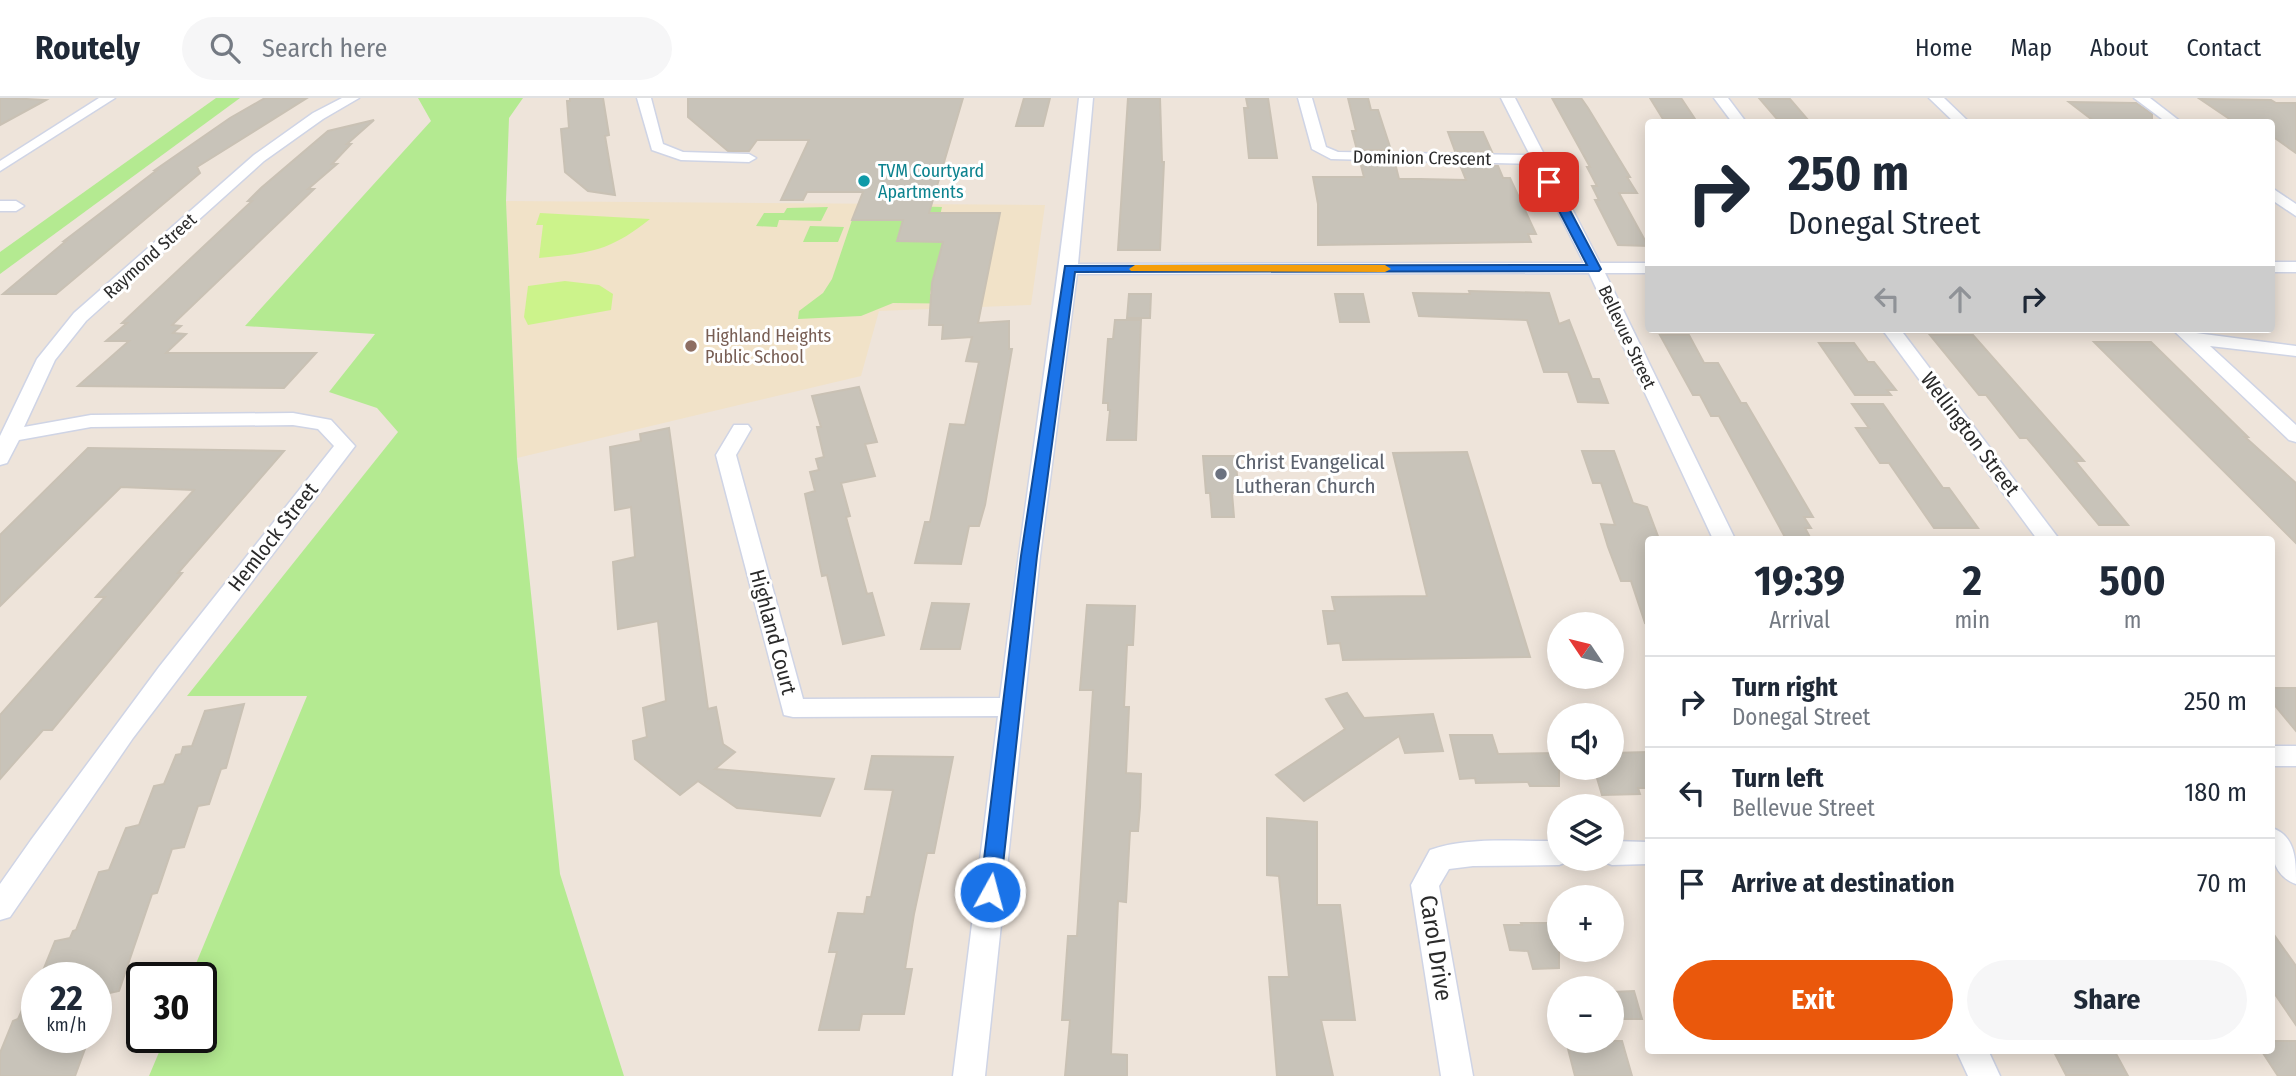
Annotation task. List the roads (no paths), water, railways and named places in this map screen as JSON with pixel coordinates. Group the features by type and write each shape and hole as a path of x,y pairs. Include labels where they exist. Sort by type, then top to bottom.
{"street":[{"path":"0,167 108,98"},
{"name":"Raymond Street","path":"0,459 46,359 80,317 260,158 318,116 352,98"},
{"path":"644,98 657,147 681,156 749,158"},
{"path":"969,1076 1029,556 1069,269 1086,98"},
{"name":"Dominion Crescent","path":"1305,98 1319,149 1336,156 1538,160"},
{"name":"Bellevue Street","path":"1508,98 1595,269 1723,536"},
{"path":"1721,98 1737,119"},
{"path":"1936,98 1959,119"},
{"path":"2141,98 2170,119"},
{"path":"2275,195 2296,211"},
{"path":"2275,267 2296,267"},
{"path":"1069,269 1645,268"},
{"name":"Wellington Street","path":"1894,333 2046,536"},
{"path":"2186,333 2296,351"},
{"path":"2186,333 2296,436"},
{"name":"Hemlock Street","path":"0,908 54,827 191,642 345,446 324,424 293,419 91,421 10,436"},
{"name":"Highland Court","path":"741,429 726,455 793,708 1011,708"},
{"path":"2275,756 2296,757"},
{"path":"2275,843 2296,872"},
{"name":"Carol Drive","path":"1457,1076 1424,885 1440,858 1473,854 1547,853"},
{"path":"1624,853 1645,853"},
{"path":"1974,1054 1984,1076"}],"place":[{"name":"TVM Courtyard Apartments","path":"864,181"},
{"name":"Highland Heights Public School","path":"691,346"},
{"name":"Christ Evangelical Lutheran Church","path":"1221,474"}]}
